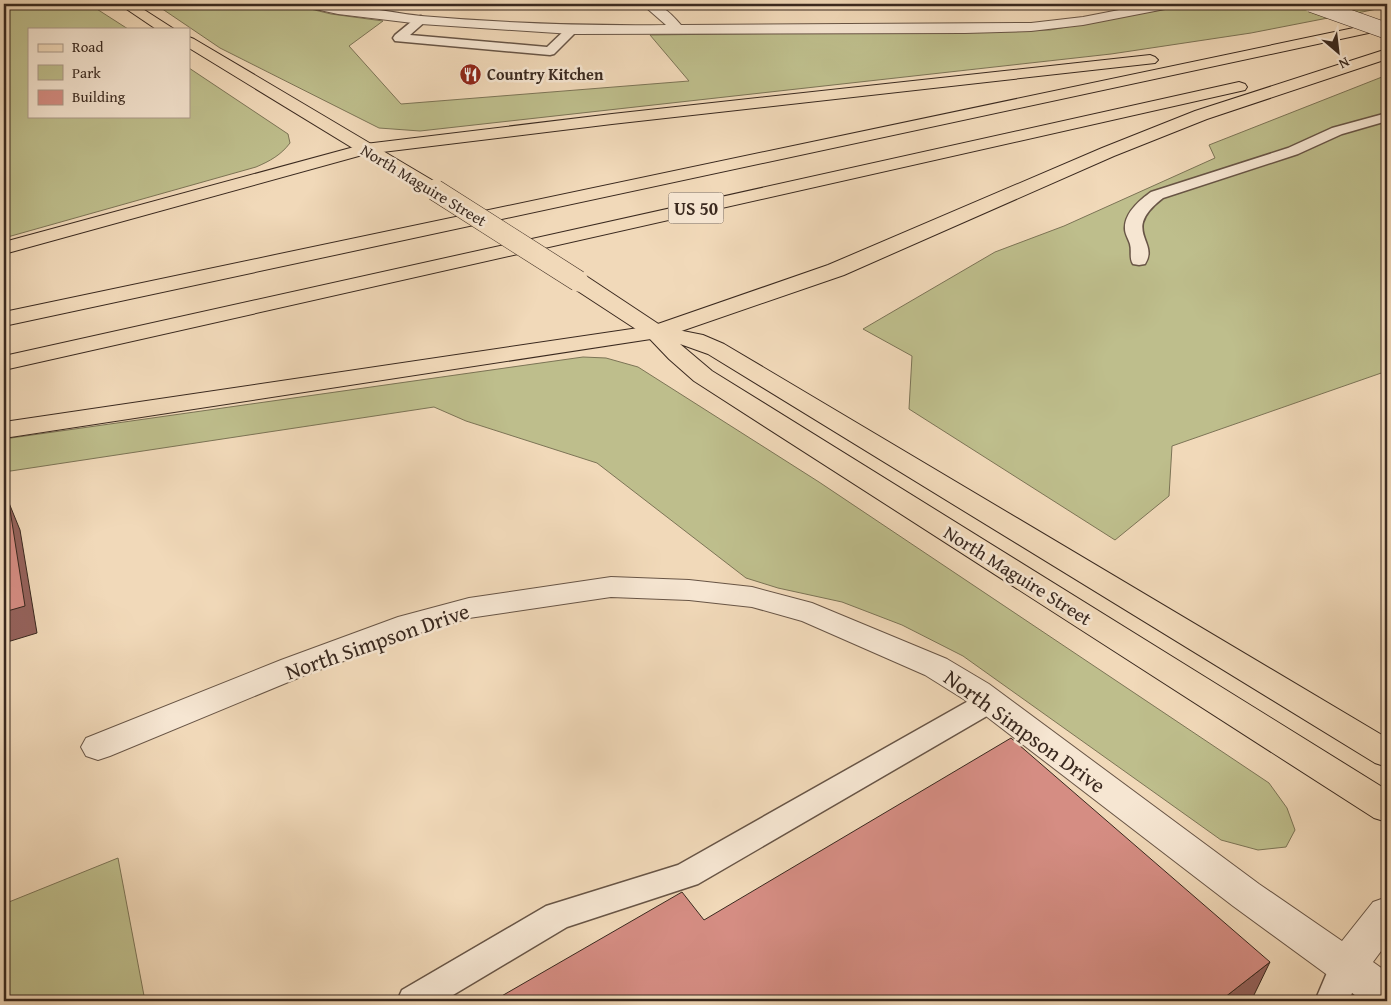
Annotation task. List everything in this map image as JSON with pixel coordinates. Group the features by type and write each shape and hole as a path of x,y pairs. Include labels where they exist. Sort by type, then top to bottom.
{"main road":[{"path":"126,4 165,28"},
{"name":"US 50","path":"4,320 1387,25"},
{"name":"North Maguire Street","path":"190,43 435,190 578,281 656,332 677,354 703,376 1387,808"},
{"path":"4,248 365,148 1301,44"},
{"path":"4,430 656,332 836,270 1108,152 1201,115 1387,54"},
{"name":"US 50","path":"4,364 1387,54"},
{"name":"North Maguire Street","path":"656,332 695,340 716,349 1387,754"}],"street":[{"path":"311,4 338,10 421,20 572,30 1032,27 1064,24 1170,4"},
{"path":"649,4 668,20 676,30"},
{"path":"1311,4 1387,31"},
{"name":"North Simpson Drive","path":"98,747 292,668 409,625 469,608 611,587 689,590 752,597 812,613 936,667 989,702 1246,895 1387,995"},
{"path":"1346,966 1387,914"}],"lane":[{"path":"421,20 399,38 550,52 572,30"},
{"path":"1139,260 1139,246 1133,229 1136,215 1145,204 1158,195 1292,151 1337,131 1387,117"},
{"path":"414,1001 558,916 687,875 989,702"},
{"path":"1332,1001 1346,966"}],"green space":[{"path":"4,4 89,4 126,28 28,28 28,118 190,118 190,69 288,134 290,143 283,151 256,167 4,238"},
{"path":"155,4 290,4 331,14 383,21 349,46 401,104 689,81 650,35 1050,30 1193,4 1296,4 1333,17 1251,33 1111,54 420,131 379,128 220,48"},
{"path":"1332,4 1387,4 1387,7 1357,13"},
{"path":"1387,75 1387,371 1172,446 1169,496 1115,540 909,409 912,356 863,329 995,252 1064,226 1215,158 1209,145"},
{"path":"583,357 606,358 638,367 819,482 1269,783 1287,808 1295,830 1286,847 1258,850 1221,840 963,656 902,625 842,602 778,588 746,578 597,463 466,421 434,407 4,472 4,439"},
{"path":"118,858 145,1001 4,1001 4,904"}],"building":[{"path":"9,503 25,606 4,612 4,505"},
{"path":"1011,738 1270,962 1220,1001 493,1001 682,892 704,920"}],"place":[{"name":"Country Kitchen","path":"471,74"}]}
